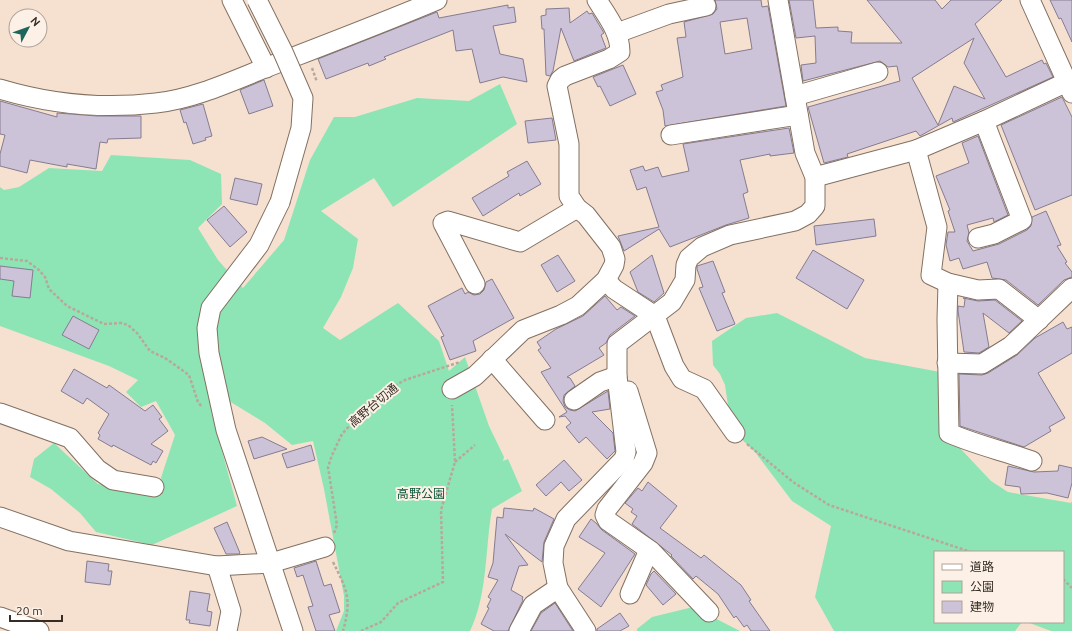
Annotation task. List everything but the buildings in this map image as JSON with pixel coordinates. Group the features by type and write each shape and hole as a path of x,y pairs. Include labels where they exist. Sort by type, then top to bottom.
{"street":[{"path":"232,0 266,68"},
{"path":"257,0 283,52 303,98 301,128 280,202 259,245 212,308 208,328 208,353 226,430 293,631"},
{"path":"0,89 25,96 66,103 114,106 157,103 201,93 436,0"},
{"path":"452,389 475,376 523,330 561,315 578,306 606,280 614,265 616,259 614,252 586,215 577,208 569,196 569,144 557,86 560,80 565,76 609,59 620,52 620,42 617,33 597,0"},
{"path":"586,631 558,588 553,563 554,546 566,519 624,459 626,452 617,369 617,344 672,302 685,280 686,265 689,258 702,247 730,235 795,221 808,214 815,206 815,177 805,153 778,0"},
{"path":"815,177 916,150 1069,87 1030,0"},
{"path":"617,33 669,14 706,6"},
{"path":"795,96 878,72"},
{"path":"671,136 798,115"},
{"path":"978,238 994,234 1022,220 984,121"},
{"path":"916,150 937,227 931,275 948,283 978,290 999,289 1039,320"},
{"path":"475,284 443,224 448,221 520,242 577,208"},
{"path":"606,280 624,296 655,316 674,366 682,379 704,389 736,432"},
{"path":"948,283 947,363 949,433 970,442 1005,451 1032,461"},
{"path":"947,363 982,364 1011,346 1072,288"},
{"path":"492,359 545,420"},
{"path":"574,400 617,369"},
{"path":"617,369 624,372 646,453 643,463 607,509 605,515 608,521 649,550 708,612"},
{"path":"0,413 70,438 97,468 113,480 154,487"},
{"path":"0,517 69,541 216,566 271,563 325,547"},
{"path":"630,594 649,550"},
{"path":"216,566 230,611 227,631"},
{"path":"520,631 533,605 558,588"},
{"path":"0,617 39,631"}],"path":[{"path":"0,258 27,261 39,270 45,277 49,289 66,306 104,324 121,323 128,325 137,332 150,351 165,358 188,375 198,402 204,410"},
{"name":"高野台切通","path":"325,547 331,539 337,525 328,468 332,455 342,434 362,412 396,385 405,380 464,361"},
{"path":"361,631 381,622 398,603 444,582 441,510 454,462 452,389"},
{"path":"736,432 755,452 793,482 829,504 968,551"},
{"path":"454,462 475,445"},
{"path":"325,547 346,588 349,611 343,631"},
{"path":"1064,580 1072,588"}],"green space":[{"name":"高野公園","path":"500,84 517,124 393,207 374,178 321,211 358,239 353,268 341,297 323,328 340,340 398,303 439,341 449,371 465,357 489,426 504,457 503,461 508,459 522,491 492,509 483,586 476,617 470,631 336,631 344,611 344,596 324,489 313,441 292,445 265,423 229,401 211,411 237,506 152,545 96,532 80,513 51,489 30,477 34,459 54,443 98,484 156,493 175,435 156,401 141,407 126,392 138,380 109,366 0,326 0,187 4,190 19,187 49,168 102,171 111,155 190,160 221,174 222,204 198,228 218,260 243,288 284,240 310,160 334,117 355,117 417,98 469,101"},
{"path":"777,313 865,358 951,374 958,446 991,481 1008,492 1071,503 1072,501 1072,631 1051,631 1030,623 1064,623 1064,551 934,551 934,623 1021,623 1015,631 834,631 815,597 831,526 792,501 755,452 735,433 729,412 725,385 720,374 713,365 712,341 746,318"},
{"path":"693,607 740,631 637,631 637,629 652,617"}]}
